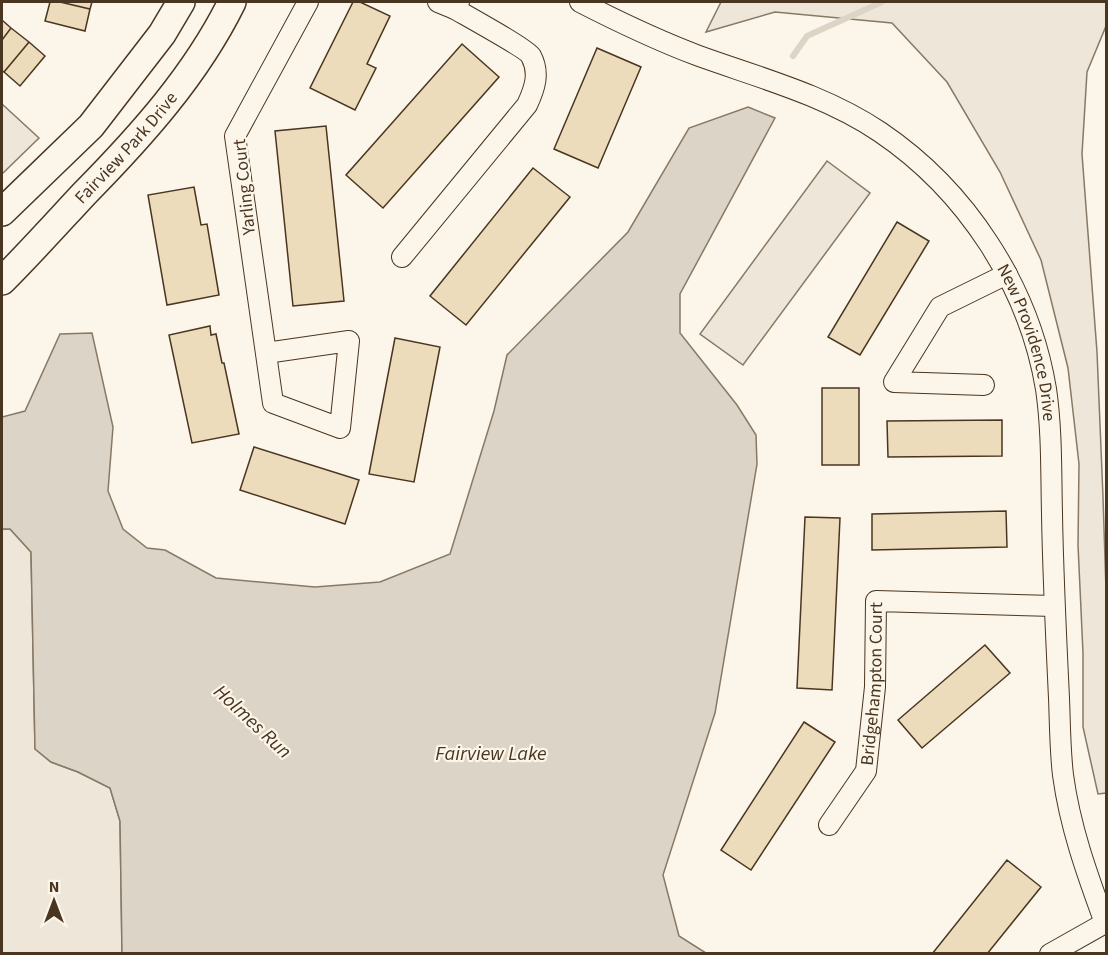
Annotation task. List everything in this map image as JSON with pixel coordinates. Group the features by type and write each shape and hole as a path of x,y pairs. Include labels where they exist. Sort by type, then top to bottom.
{"main road":[{"path":"2,212 92,126 162,34 181,2"},
{"name":"Fairview Park Drive","path":"2,281 132,145 170,99 202,55 232,2"}],"street":[{"name":"Yarling Court","path":"266,353 349,341 340,428 273,403 235,136 308,2"},
{"name":"New Providence Drive","path":"580,2 698,55 837,107 878,130 912,155 942,184 976,225 1007,274 1020,301 1036,345 1046,388 1051,431 1054,606 1063,773 1071,823 1081,859 1106,923"},
{"path":"402,257 527,105 534,89 537,71 530,53 451,4"},
{"path":"984,385 894,382 940,307 1007,274"},
{"name":"Bridgehampton Court","path":"829,825 866,771 875,687 876,601 1054,606"},
{"path":"1050,954 1106,923"}],"shaded area":[{"path":"721,2 1106,2 1106,26 1087,72 1082,154 1097,352 1103,497 1106,590 1106,793 1098,794 1083,727 1083,653 1078,545 1079,464 1068,368 1041,260 1000,172 947,82 892,23 775,12 706,32"},
{"path":"2,104 39,138 2,174"},
{"path":"827,161 870,193 743,365 700,334"},
{"path":"2,529 10,529 31,552 35,749 51,762 110,788 120,821 122,953 2,954"}],"water":[{"name":"Fairview Lake","path":"748,107 775,118 680,294 680,333 737,405 756,435 757,464 715,713 663,875 679,936 706,953 122,953 120,821 110,788 51,762 35,749 31,552 10,529 2,529 2,417 25,411 60,334 92,333 113,427 108,491 123,529 147,548 165,550 216,578 315,587 380,582 450,554 494,411 507,355 628,232 689,128"}],"building":[{"path":"50,2 90,9 85,31 45,21"},
{"path":"60,2 92,2 90,9"},
{"path":"353,2 360,2 390,16 367,64 376,68 355,110 310,88"},
{"path":"2,20 11,28 2,40"},
{"path":"11,28 29,42 4,72 2,71 2,40"},
{"path":"29,42 45,56 20,86 4,72"},
{"path":"462,44 499,77 383,208 346,175"},
{"path":"597,48 641,67 598,168 554,149"},
{"path":"326,126 344,301 293,306 275,131"},
{"path":"533,168 570,197 466,325 430,296"},
{"path":"194,187 201,225 207,224 219,295 167,305 148,195"},
{"path":"897,222 929,241 860,355 828,337"},
{"path":"210,326 211,335 216,334 222,363 224,363 239,434 192,443 169,335"},
{"path":"395,338 440,347 414,482 369,474"},
{"path":"822,388 859,388 859,465 822,465"},
{"path":"1002,420 1002,456 888,457 887,421"},
{"path":"254,447 359,480 345,524 240,490"},
{"path":"1006,511 1007,547 872,550 872,514"},
{"path":"805,517 840,518 832,690 797,688"},
{"path":"985,645 1010,673 922,748 898,720"},
{"path":"804,722 835,742 751,870 721,850"},
{"path":"1007,860 1041,887 987,954 932,954"}],"waterway":[{"path":"793,56 807,36 882,2"}],"water label":[{"name":"Holmes Run","path":"253,721"}]}
